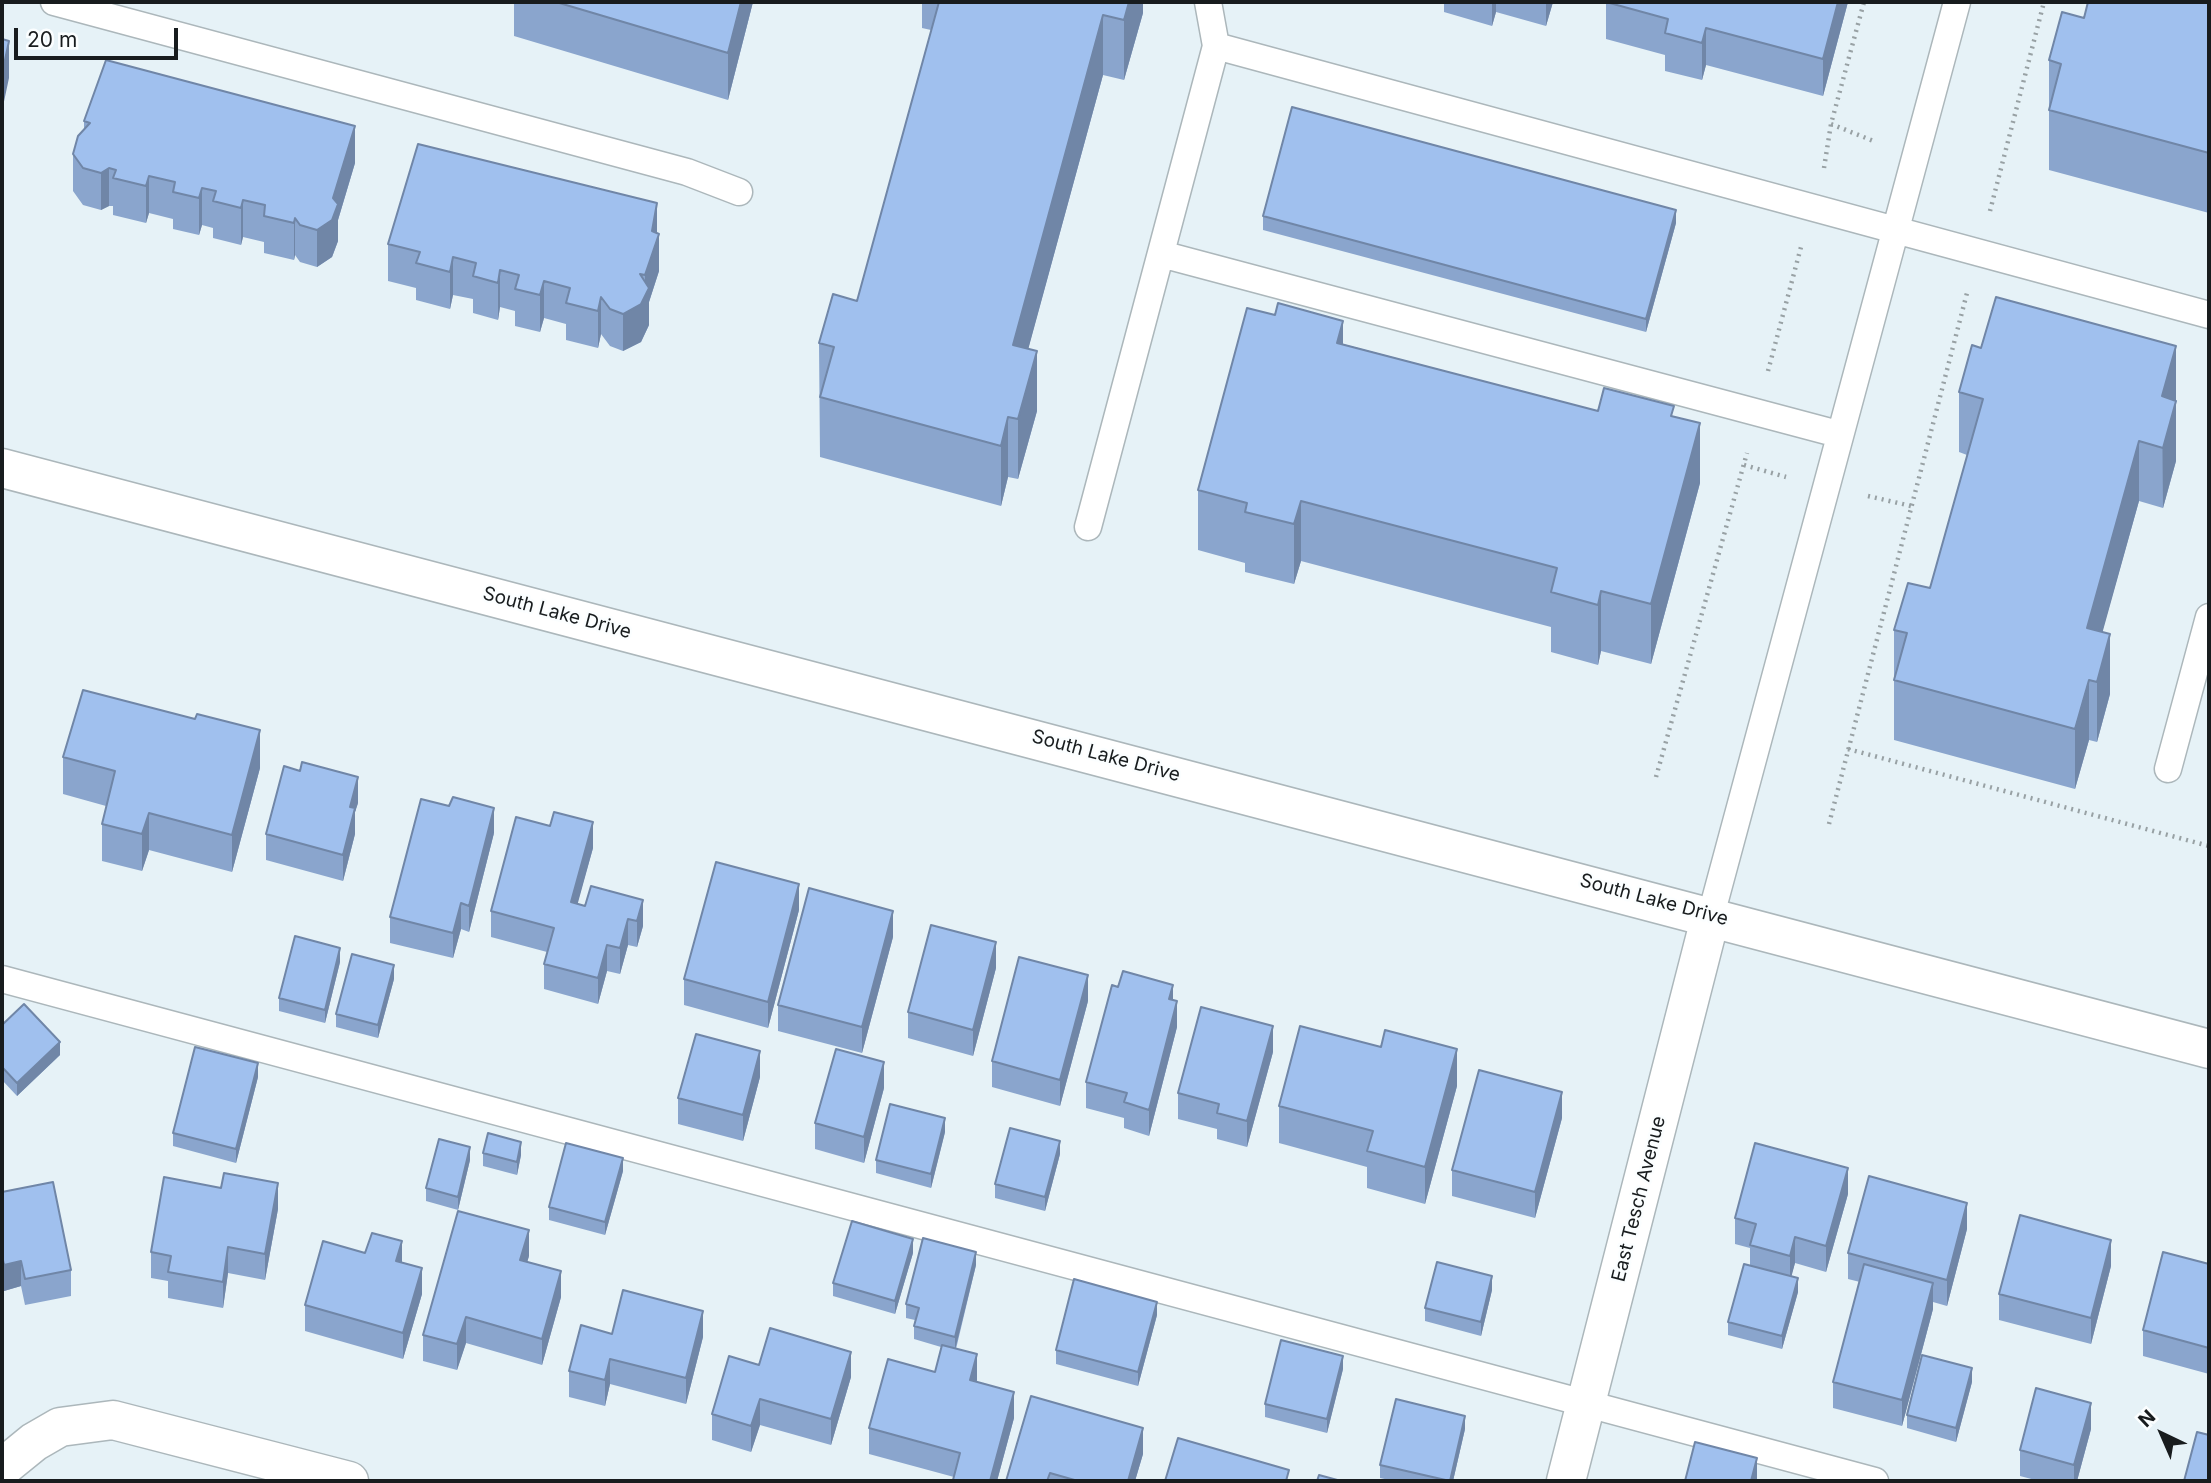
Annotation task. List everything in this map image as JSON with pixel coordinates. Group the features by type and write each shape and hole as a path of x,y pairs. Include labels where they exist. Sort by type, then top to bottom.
{"main road":[{"name":"South Lake Drive","path":"2,468 1711,915 2209,1049"},
{"name":"East Tesch Avenue","path":"1566,1481 1588,1404 1711,915"},
{"path":"2,1468 34,1442 60,1427 113,1420 349,1481"}],"lane":[{"path":"54,2 674,169 739,192"},
{"path":"1088,527 1216,46 1208,2"},
{"path":"1711,915 1838,435 1957,2"},
{"path":"1216,46 2209,315"},
{"path":"1161,254 1838,435"},
{"path":"2168,769 2209,617"},
{"path":"2,979 1875,1481"}],"path":[{"path":"1822,179 1831,124 1864,2"},
{"path":"1989,212 2044,2"},
{"path":"1831,124 1880,144"},
{"path":"1764,385 1804,238"},
{"path":"1829,824 1970,282"},
{"path":"1656,777 1749,445"},
{"path":"1743,465 1790,478"},
{"path":"1861,494 1912,506"},
{"path":"1849,749 2209,846"}],"building":[{"path":"556,2 741,2 728,53"},
{"path":"939,2 1129,2 1124,20 1103,15 1013,345 1037,351 1018,419 1008,417 1001,446 820,397 834,347 819,343 833,294 857,301"},
{"path":"1606,2 1838,2 1823,59 1706,28 1702,43 1665,33 1668,19"},
{"path":"2088,2 2209,2 2209,153 2049,110 2061,64 2049,60 2062,12 2084,18"},
{"path":"2,39 9,41 2,74"},
{"path":"106,60 355,126 333,198 338,204 332,220 317,230 300,225 295,218 294,223 264,216 265,205 243,200 241,208 213,201 216,191 202,188 199,198 173,192 175,182 149,176 146,186 113,178 116,170 109,168 101,173 83,168 73,154 78,136 90,123 84,121"},
{"path":"1292,107 1676,210 1646,319 1263,216"},
{"path":"418,144 657,203 652,231 659,234 645,275 640,274 649,288 641,304 623,314 610,309 601,297 598,311 566,303 570,288 544,281 540,295 515,289 519,275 500,270 498,283 473,276 476,263 453,257 450,272 416,263 420,252 388,244"},
{"path":"1996,297 2176,346 2162,396 2176,401 2163,448 2139,441 2087,628 2110,634 2097,682 2089,680 2075,729 1894,680 1907,633 1894,630 1908,583 1930,588 1983,399 1959,392 1972,345 1981,348"},
{"path":"1278,303 1343,321 1337,343 1598,411 1604,388 1674,406 1671,416 1700,423 1651,604 1601,591 1598,605 1551,592 1557,568 1301,501 1294,524 1245,512 1247,503 1198,490 1247,308 1275,315"},
{"path":"83,690 195,719 197,714 260,730 232,835 149,813 142,834 102,824 115,771 63,757"},
{"path":"302,762 358,777 350,807 355,808 343,855 266,834 284,766 300,771"},
{"path":"453,797 494,808 469,906 461,903 453,933 390,917 421,799 449,806"},
{"path":"554,812 593,822 571,902 585,906 591,886 643,900 637,921 628,919 620,948 607,945 598,978 544,964 554,928 491,911 516,817 550,826"},
{"path":"716,862 799,884 768,1002 684,979"},
{"path":"809,888 893,911 862,1027 778,1005"},
{"path":"931,925 996,942 973,1030 908,1012"},
{"path":"295,936 340,948 325,1010 279,998"},
{"path":"352,954 394,965 378,1025 336,1014"},
{"path":"1019,957 1088,975 1060,1080 992,1061"},
{"path":"1123,971 1173,985 1169,999 1177,1001 1149,1110 1124,1102 1127,1093 1086,1082 1112,985 1118,987"},
{"path":"24,1004 60,1042 17,1083 2,1067 2,1025"},
{"path":"1201,1007 1273,1026 1247,1121 1217,1113 1219,1104 1178,1093"},
{"path":"1300,1026 1381,1047 1385,1030 1457,1049 1425,1167 1367,1151 1373,1131 1279,1106"},
{"path":"696,1034 760,1051 743,1115 678,1098"},
{"path":"195,1047 258,1063 236,1149 173,1133"},
{"path":"836,1049 884,1062 864,1137 815,1123"},
{"path":"1479,1070 1562,1092 1535,1192 1452,1170"},
{"path":"890,1104 945,1118 931,1174 876,1160"},
{"path":"1010,1128 1060,1141 1045,1197 995,1184"},
{"path":"488,1133 521,1142 517,1162 483,1153"},
{"path":"439,1139 470,1147 458,1197 426,1188"},
{"path":"566,1143 623,1158 605,1222 549,1207"},
{"path":"1755,1143 1848,1168 1826,1246 1795,1237 1790,1256 1750,1245 1756,1224 1735,1218"},
{"path":"224,1173 278,1183 265,1254 228,1247 223,1282 168,1272 171,1256 151,1252 164,1177 221,1188"},
{"path":"1869,1176 1967,1203 1947,1280 1848,1253"},
{"path":"53,1182 71,1270 25,1279 21,1261 4,1265 2,1192"},
{"path":"458,1211 529,1230 520,1260 561,1271 542,1339 466,1317 457,1344 423,1335"},
{"path":"2020,1215 2111,1240 2091,1318 1999,1294"},
{"path":"852,1221 913,1239 895,1301 833,1283"},
{"path":"372,1233 402,1241 396,1261 422,1268 403,1333 305,1305 323,1241 365,1253"},
{"path":"923,1238 976,1252 955,1337 914,1326 919,1308 906,1304"},
{"path":"2163,1252 2209,1264 2209,1348 2143,1330"},
{"path":"1437,1262 1492,1276 1481,1322 1425,1308"},
{"path":"1744,1264 1798,1278 1782,1336 1728,1322"},
{"path":"1864,1264 1933,1283 1902,1400 1833,1382"},
{"path":"1074,1279 1157,1302 1138,1372 1056,1350"},
{"path":"623,1290 703,1311 686,1378 610,1359 605,1380 569,1371 581,1325 612,1334"},
{"path":"770,1328 851,1352 831,1419 760,1399 751,1426 712,1414 729,1356 759,1365"},
{"path":"1281,1340 1343,1356 1327,1419 1265,1404"},
{"path":"942,1345 977,1354 970,1380 1014,1392 990,1481 953,1480 960,1453 869,1428 888,1359 935,1372"},
{"path":"1922,1355 1972,1368 1956,1428 1907,1415"},
{"path":"2036,1388 2091,1403 2074,1465 2020,1450"},
{"path":"1031,1396 1143,1428 1128,1481 1078,1481 1050,1473 1047,1481 1006,1481"},
{"path":"1396,1399 1465,1416 1450,1481 1380,1465"},
{"path":"2197,1432 2209,1435 2209,1481 2184,1481"},
{"path":"1178,1438 1289,1470 1286,1481 1165,1481"},
{"path":"1695,1442 1757,1458 1751,1481 1685,1481"},
{"path":"1319,1475 1341,1481 1317,1481"}]}
